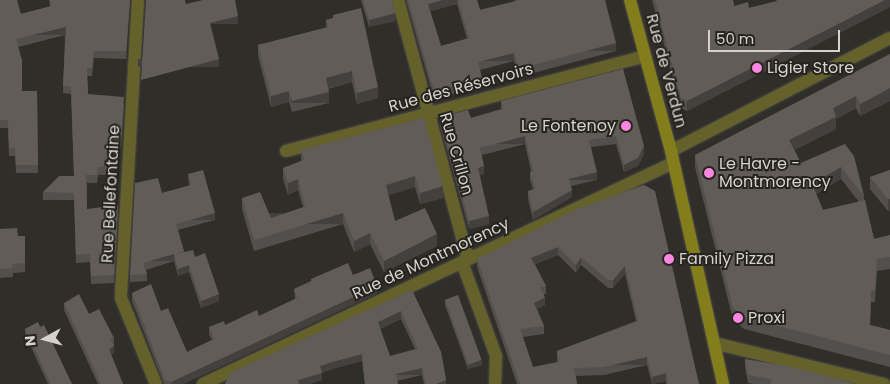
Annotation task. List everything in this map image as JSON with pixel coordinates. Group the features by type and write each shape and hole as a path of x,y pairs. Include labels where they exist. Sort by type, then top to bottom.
{"main road":[{"name":"Rue de Verdun","path":"630,0 672,157 723,384"}],"street":[{"name":"Rue Bellefontaine","path":"138,0 122,298 156,384"},
{"name":"Rue Crillon","path":"398,0 465,261 496,356 495,384"},
{"name":"Rue de Montmorency","path":"210,383 465,261 672,157 890,38"},
{"name":"Rue des Réservoirs","path":"286,151 645,56"},
{"path":"714,343 884,384"}],"building":[{"path":"0,0 17,0 21,14 51,6 50,0 130,0 126,51 94,51 92,68 87,68 88,94 124,97 121,140 108,139 108,167 98,167 97,175 86,175 87,209 118,205 114,275 91,276 90,254 76,255 74,193 43,192 59,176 74,176 71,86 63,86 66,27 16,39 22,60 22,91 37,91 38,165 16,165 15,148 9,148 8,120 0,120"},
{"path":"146,0 185,0 186,4 203,0 235,0 238,16 210,23 219,59 141,80"},
{"path":"363,0 392,0 395,13 369,20"},
{"path":"408,0 442,0 428,4 441,46 469,38 458,0 477,0 480,10 517,0 605,0 616,43 518,69 514,53 478,62 482,78 434,91"},
{"path":"655,0 733,0 734,6 748,2 749,8 778,0 885,0 687,101 681,98"},
{"path":"361,8 378,87 357,93 352,71 326,78 329,92 292,101 289,91 271,96 258,45 328,27 326,20 333,18 333,15"},
{"path":"890,54 890,88 860,104 856,96 833,108 836,117 789,140 801,163 845,144 854,156 864,196 841,167 812,184 823,210 865,200 874,239 890,235 890,257 877,259 875,290 871,290 870,325 890,330 890,355 744,317 733,308 695,155"},
{"path":"623,69 644,146 638,158 624,165 616,136 589,140 597,172 569,179 572,190 533,212 528,191 535,189 530,172 533,171 525,136 480,148 484,166 478,168 489,216 469,221 440,117 468,110 471,118 503,109 501,101"},
{"path":"424,118 443,186 420,193 415,176 386,185 395,221 425,208 437,234 384,261 370,233 354,241 343,213 254,240 242,198 260,192 271,218 305,207 298,179 288,183 283,168 304,160 301,150"},
{"path":"203,170 215,213 176,224 184,251 175,254 193,250 195,257 205,253 219,294 201,301 189,265 178,269 174,254 143,263 147,274 130,275 135,183 158,178 162,193 191,185 188,174"},
{"path":"890,170 890,199 888,199 870,177"},
{"path":"644,185 655,191 699,384 668,384 666,373 652,377 647,357 604,367 574,368 577,384 520,384 477,259 577,209","holes":["558,247 576,265 581,257 608,280 613,280 625,266 638,321 557,351 559,362 533,367 520,329 544,326 534,303 545,297 540,287 546,286 531,258"]},
{"path":"17,228 18,236 25,236 25,263 12,264 13,268 0,269 0,229"},
{"path":"348,263 353,275 370,268 377,286 171,382 165,380 132,293 151,284 161,311 168,308 187,352 214,339 209,327 224,321 225,325 257,310 259,316 297,298 294,289 312,281 311,279"},
{"path":"412,290 441,352 446,380 436,384 426,384 422,368 396,374 398,384 365,384 362,354 320,366 322,373 298,380 299,384 225,384 230,373","holes":["401,311 418,349 390,356 378,322"]},
{"path":"79,294 89,314 99,309 114,338 110,339 114,346 109,349 123,384 101,384 64,303"},
{"path":"458,295 482,360 468,365 445,300"},
{"path":"38,322 40,327 44,325 72,384 51,384 25,329"},
{"path":"745,359 791,367 856,384 771,384 771,379 748,375"}],"place":[{"name":"Ligier Store","path":"757,68"},
{"name":"Le Fontenoy","path":"626,126"},
{"name":"Le Havre - Montmorency","path":"709,173"},
{"name":"Family Pizza","path":"669,259"},
{"name":"Proxi","path":"738,318"}]}
